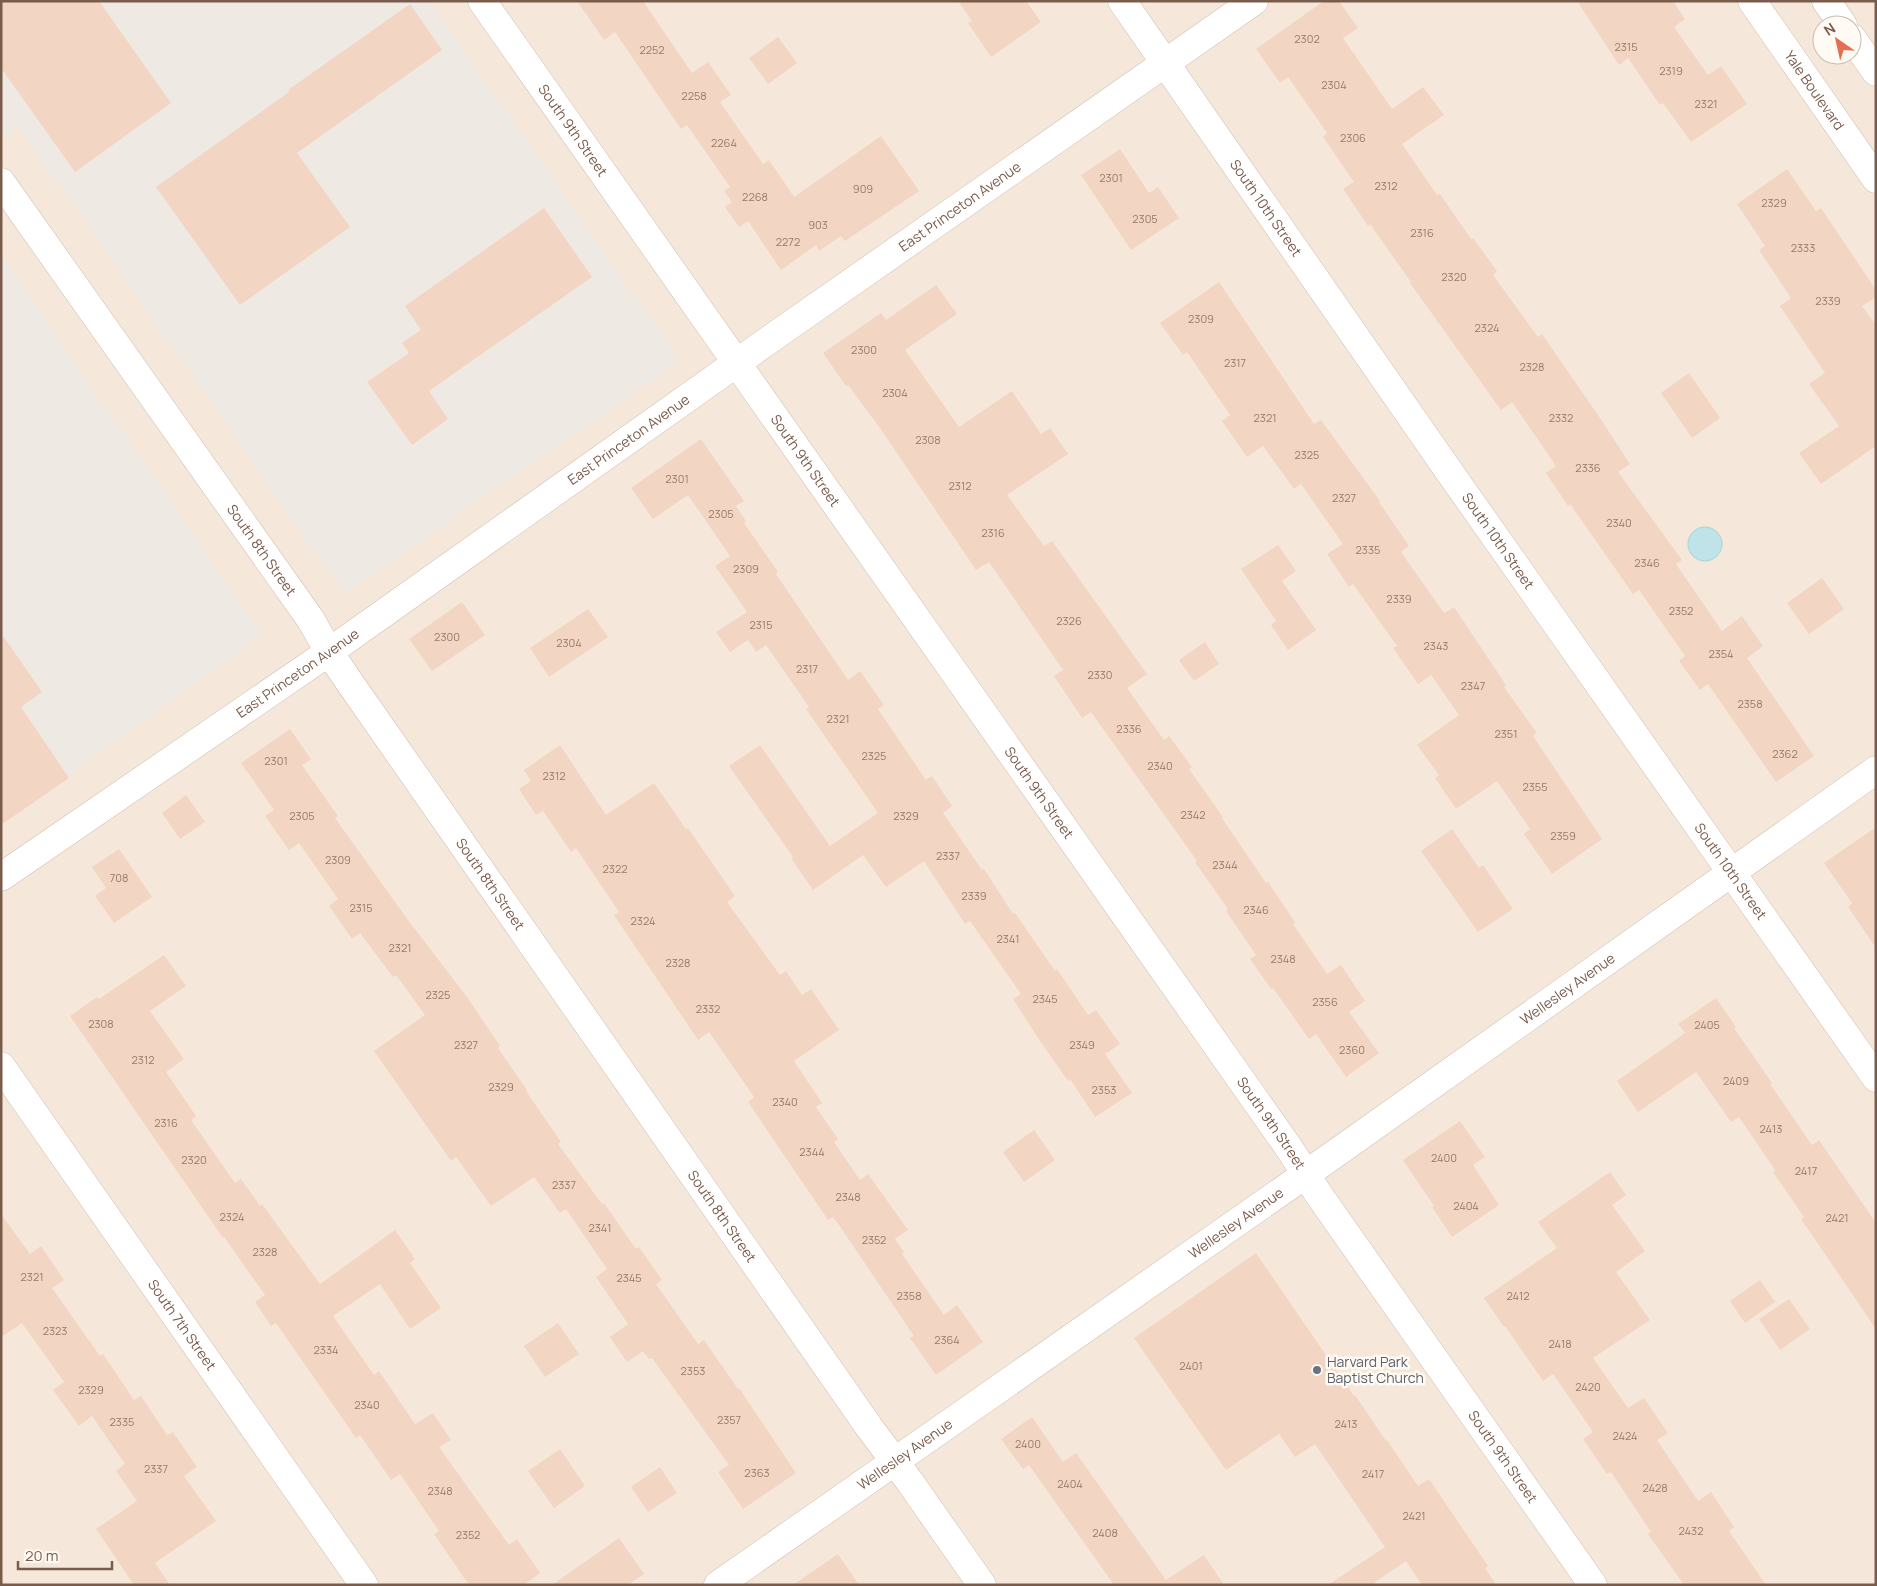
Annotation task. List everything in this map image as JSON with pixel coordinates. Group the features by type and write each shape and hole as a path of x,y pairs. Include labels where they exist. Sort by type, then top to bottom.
{"street":[{"name":"South 9th Street","path":"482,1 1593,1585"},
{"name":"South 10th Street","path":"1122,1 1446,467 1876,1078"},
{"name":"East Princeton Avenue","path":"1,877 329,652 736,363 1254,1"},
{"name":"Yale Boulevard","path":"1752,1 1876,178"},
{"path":"1826,1 1836,15"},
{"path":"1862,52 1876,72"},
{"name":"South 8th Street","path":"1,182 311,620 329,652 894,1462 982,1585"},
{"name":"Wellesley Avenue","path":"718,1585 1306,1174 1876,770"},
{"name":"South 7th Street","path":"1,1066 364,1585"}],"shaded area":[{"path":"1,1 1876,1 1876,1585 1,1585"},
{"path":"1,1 429,1 680,361 344,594 18,126 1,138"},
{"path":"1,254 261,635 1,825"}],"water":[{"path":"1705,527 1717,532 1722,544 1717,556 1705,561 1693,556 1688,544 1693,532"}],"building":[{"path":"1,1 99,1 171,103 75,172 1,68"},
{"path":"577,1 643,1 692,73 708,62 731,95 720,102 763,164 769,160 794,197 881,136 919,191 845,241 841,236 819,251 816,245 781,270 748,221 739,227 725,207 732,202 724,191 730,187 687,125 681,129 615,32 604,40"},
{"path":"958,1 1026,1 1041,22 991,57 968,23 972,21"},
{"path":"1324,1 1339,1 1358,28 1343,38 1392,109 1423,87 1444,115 1402,144 1437,195 1440,194 1471,239 1473,238 1497,271 1493,275 1538,337 1542,334 1600,418 1630,464 1618,472 1682,560 1676,564 1722,631 1742,616 1763,646 1747,658 1814,756 1776,782 1708,684 1700,690 1679,661 1685,656 1639,590 1633,594 1570,504 1568,506 1546,473 1556,466 1512,402 1501,410 1370,224 1368,226 1343,189 1354,182 1323,137 1327,133 1288,77 1280,83 1256,49"},
{"path":"1577,1 1673,1 1685,19 1674,27 1708,75 1721,66 1747,104 1691,142 1663,103 1660,105 1628,58 1619,65"},
{"path":"410,4 442,50 297,153 350,227 240,305 156,187 289,92 288,90"},
{"path":"778,37 797,63 768,84 749,58"},
{"path":"1120,149 1149,193 1158,187 1179,218 1131,250 1081,175"},
{"path":"1787,169 1816,211 1821,208 1876,290 1876,297 1862,306 1876,325 1876,446 1821,484 1799,453 1839,426 1809,384 1825,373 1780,306 1791,298 1759,250 1765,246 1737,204"},
{"path":"544,208 592,277 429,391 448,419 412,445 367,382 409,353 402,343 421,330 405,306"},
{"path":"1219,282 1314,424 1321,420 1380,501 1409,546 1401,552 1444,613 1454,607 1506,685 1504,687 1537,733 1533,736 1602,839 1552,874 1524,834 1530,829 1497,781 1456,809 1435,778 1439,775 1417,745 1459,715 1431,675 1418,684 1393,648 1397,646 1353,584 1349,587 1327,554 1343,544 1301,484 1294,489 1263,446 1247,457 1222,421 1230,415 1187,352 1183,355 1160,323"},
{"path":"936,285 957,314 905,350 959,427 1012,391 1041,434 1050,428 1068,454 1007,495 1044,546 1052,541 1147,674 1127,688 1164,740 1169,736 1192,767 1189,769 1266,883 1268,882 1295,922 1293,924 1327,974 1341,965 1365,1001 1349,1012 1379,1053 1346,1077 1316,1034 1309,1039 1250,959 1256,955 1226,911 1228,909 1195,862 1197,861 1091,712 1082,718 1054,676 1063,670 989,562 976,570 880,428 848,385 846,386 823,353 881,313 886,320"},
{"path":"1689,373 1720,418 1692,438 1661,393"},
{"path":"701,439 744,501 736,506 746,521 744,523 848,680 860,671 884,705 878,709 926,780 932,776 952,806 943,813 982,870 984,869 1013,914 1015,913 1055,971 1057,969 1088,1015 1096,1010 1120,1044 1105,1054 1132,1093 1095,1117 1070,1079 1068,1081 1038,1038 1013,999 1021,994 970,921 965,924 924,861 886,887 863,855 813,890 791,858 793,857 729,766 760,745 830,846 878,813 806,709 809,707 766,645 756,652 748,640 730,652 716,632 747,612 715,566 730,556 688,495 653,519 631,488"},
{"path":"1278,545 1296,571 1282,581 1316,630 1288,650 1271,625 1276,621 1241,569"},
{"path":"1822,578 1844,609 1809,634 1787,603"},
{"path":"462,602 485,635 432,671 409,639"},
{"path":"588,609 608,637 549,677 530,648"},
{"path":"1,633 42,692 21,707 69,778 1,825"},
{"path":"1205,642 1219,664 1194,681 1179,660"},
{"path":"290,729 311,759 302,765 338,816 335,818 405,916 467,997 500,1046 498,1048 561,1142 558,1144 602,1204 604,1203 636,1249 639,1247 662,1280 656,1284 698,1344 704,1340 796,1473 743,1509 718,1472 729,1465 652,1358 649,1359 643,1351 627,1362 610,1337 628,1324 596,1277 607,1269 566,1209 560,1213 534,1177 491,1206 456,1157 451,1161 374,1051 425,1015 396,975 393,977 360,933 352,939 329,906 338,899 299,843 289,850 265,816 274,810 241,763"},
{"path":"560,745 606,815 654,783 735,896 727,902 780,975 786,971 802,995 811,989 839,1030 794,1061 822,1103 816,1107 838,1139 834,1142 860,1180 868,1174 908,1230 895,1239 904,1252 902,1254 944,1315 957,1305 983,1342 936,1375 910,1338 914,1336 839,1225 833,1217 828,1220 748,1102 754,1097 709,1032 698,1040 614,915 619,912 576,848 571,852 543,811 536,815 519,789 531,781 524,770"},
{"path":"186,795 205,822 180,839 162,813"},
{"path":"1876,827 1876,948 1848,907 1852,903 1824,863"},
{"path":"1452,829 1479,868 1483,865 1513,909 1478,932 1421,851"},
{"path":"119,849 152,897 114,923 95,896 106,888 92,867"},
{"path":"164,955 186,986 150,1011 184,1059 166,1072 196,1116 191,1120 235,1183 241,1179 260,1206 262,1204 320,1284 395,1230 415,1259 410,1263 441,1308 410,1329 380,1284 333,1316 374,1375 379,1371 415,1424 433,1413 451,1440 439,1447 509,1545 517,1539 540,1573 524,1585 469,1585 434,1534 439,1531 400,1474 391,1480 360,1435 356,1438 276,1323 271,1326 255,1302 265,1295 223,1238 70,1016 97,997 99,999"},
{"path":"1716,998 1772,1083 1770,1084 1812,1145 1819,1140 1876,1223 1876,1329 1801,1219 1804,1217 1739,1117 1731,1122 1696,1072 1638,1112 1617,1081 1685,1033 1678,1024"},
{"path":"1460,1121 1485,1157 1473,1165 1499,1205 1452,1237 1403,1160"},
{"path":"1034,1130 1055,1160 1024,1182 1003,1152"},
{"path":"1610,1172 1626,1195 1612,1205 1645,1251 1616,1272 1650,1320 1593,1358 1628,1408 1644,1398 1668,1433 1657,1440 1698,1501 1711,1492 1734,1527 1729,1531 1766,1585 1684,1585 1648,1534 1651,1532 1611,1472 1607,1474 1583,1439 1593,1432 1553,1374 1543,1381 1484,1298 1557,1248 1538,1222"},
{"path":"1,1214 30,1254 41,1246 64,1280 52,1288 100,1356 103,1354 134,1400 141,1396 167,1435 173,1432 197,1467 184,1476 216,1521 155,1563 170,1585 134,1585 96,1529 137,1501 116,1471 125,1464 92,1416 79,1426 53,1390 64,1382 22,1323 1,1337"},
{"path":"1256,1253 1418,1486 1429,1479 1488,1566 1485,1568 1496,1585 1422,1585 1406,1561 1371,1585 1328,1585 1385,1547 1315,1444 1295,1457 1279,1434 1226,1470 1134,1338"},
{"path":"1760,1280 1775,1302 1745,1323 1730,1301"},
{"path":"1789,1299 1810,1329 1780,1350 1759,1319"},
{"path":"558,1323 579,1354 545,1377 524,1346"},
{"path":"1032,1417 1063,1462 1076,1453 1166,1580 1204,1555 1224,1585 1114,1585 1029,1465 1023,1469 1001,1439"},
{"path":"560,1449 585,1486 554,1508 528,1471"},
{"path":"660,1467 677,1493 648,1512 631,1487"},
{"path":"619,1538 644,1574 628,1585 552,1585"},
{"path":"838,1554 859,1585 793,1585"}],"place":[{"name":"Harvard Park Baptist Church","path":"1317,1370"}]}
